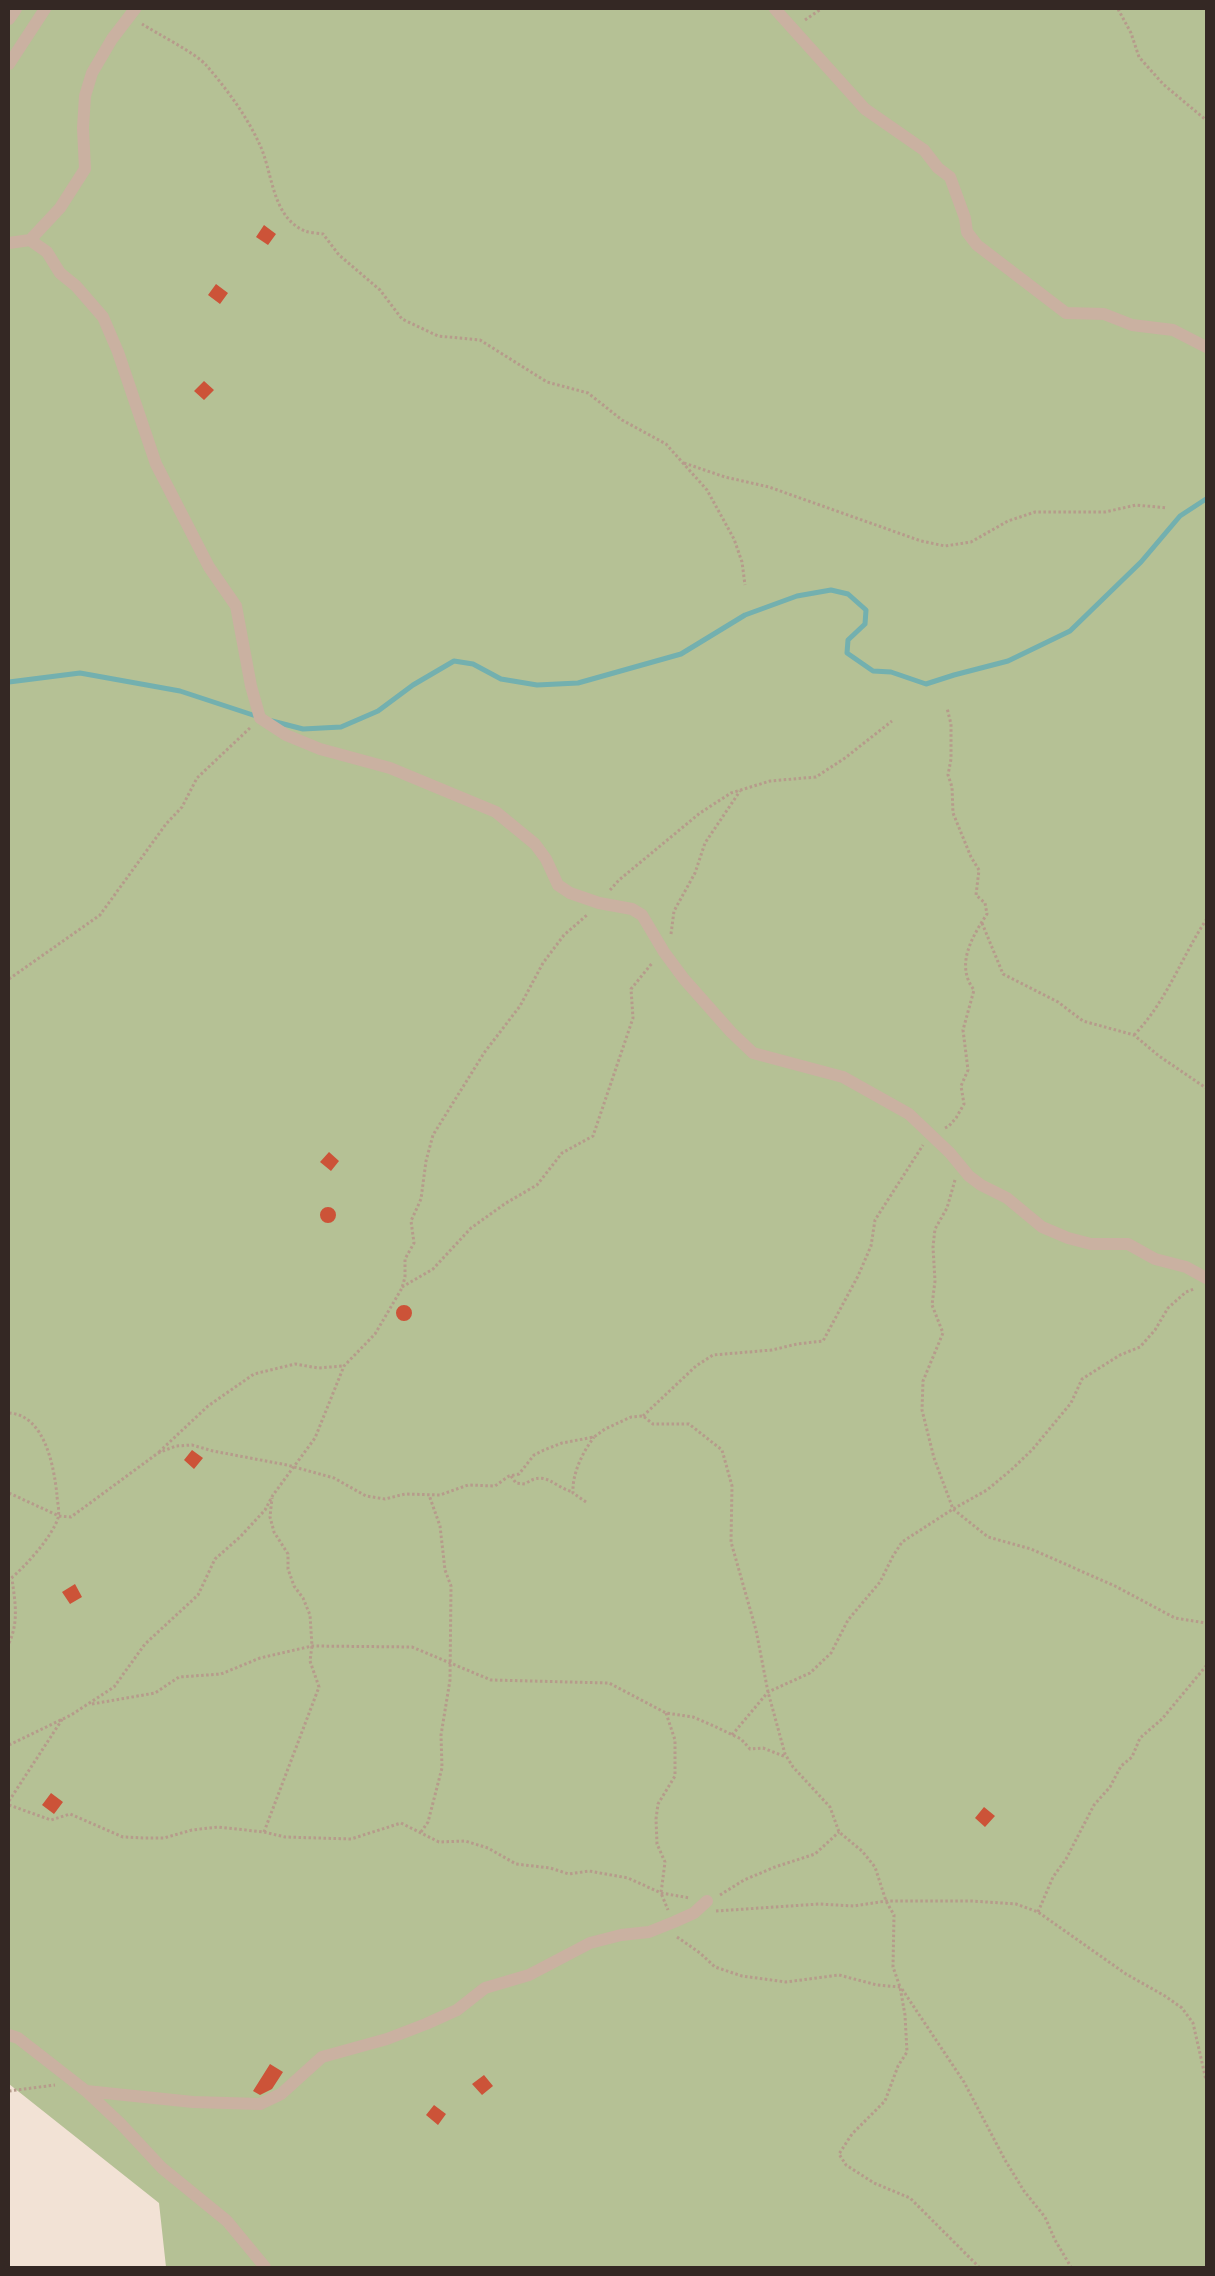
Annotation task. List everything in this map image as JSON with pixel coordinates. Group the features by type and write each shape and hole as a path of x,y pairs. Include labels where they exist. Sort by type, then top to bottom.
{"street":[{"path":"9,18 16,9"},
{"path":"9,64 45,9"},
{"path":"775,9 865,109 924,150 938,168 950,177 965,218 967,232 977,245 1066,313 1104,314 1132,325 1173,330 1206,347"},
{"path":"9,243 30,240 60,208 85,169 83,128 85,96 97,64 112,39 133,13"},
{"path":"30,240 47,252 60,273 76,286 103,317 118,352 156,464 209,568 236,606 251,686 260,718 286,735 320,749 390,768 496,812 535,844 546,859 558,884 570,893 599,903 638,912 652,930 664,952 719,1019 753,1052 843,1076 909,1114 981,1185 1007,1198 1042,1227 1051,1232 1091,1244 1128,1244 1155,1259 1186,1267 1206,1278"},
{"path":"86,2091 192,2102 260,2104 282,2094 322,2057 387,2039 426,2024 456,2010 485,1988 529,1975 590,1944 621,1935 649,1932 694,1913 706,1901"},
{"path":"9,2035 18,2038 86,2091 120,2123 162,2168 226,2221 265,2267"}],"path":[{"path":"1118,9 1131,33 1139,56 1163,84 1206,120"},
{"path":"133,13 204,62 226,91 259,142 268,165 276,200 291,222 305,232 323,234 339,255 380,290 402,319 438,336 480,340 546,382 588,393 622,420 666,444 707,490 734,538 742,562 745,585"},
{"path":"682,462 725,477 769,487 921,541 945,546 971,542 1008,521 1035,512 1105,512 1136,505 1167,508"},
{"path":"573,1492 575,1475 594,1437 605,1429 631,1417 643,1416 696,1366 713,1355 772,1350 797,1344 823,1341 858,1276 871,1246 875,1220 881,1208 931,1135 949,1126 964,1104 961,1086 968,1070 962,1030 974,990 967,981 965,965 971,939 987,914 985,903 976,895 979,870 970,857 953,813 952,787 948,775 951,759 952,732 947,708"},
{"path":"9,979 100,914 166,824 182,807 197,778 260,718"},
{"path":"402,1288 433,1269 471,1228 506,1202 536,1185 562,1153 593,1136 634,1018 631,989 664,952 671,936 674,911 695,873 705,843 740,790"},
{"path":"1134,1035 1148,1020 1173,983 1188,947 1206,920"},
{"path":"982,923 1003,974 1058,1002 1083,1021 1134,1035 1159,1056 1206,1088"},
{"path":"9,1745 89,1704 114,1687 145,1644 198,1595 215,1559 265,1510 273,1495 315,1438 344,1366 375,1334 402,1288 406,1277 405,1259 414,1242 411,1221 421,1199 426,1161"},
{"path":"961,1166 947,1208 935,1229 932,1305 943,1333 923,1381 922,1410 934,1458 953,1509 988,1537 1031,1549 1114,1586 1175,1618 1206,1622"},
{"path":"732,1735 768,1692 810,1673 831,1653 848,1620 880,1582 902,1542 953,1509 987,1490 1011,1470 1032,1450 1071,1403 1082,1379 1120,1355 1140,1347 1155,1330 1168,1308 1186,1292 1197,1288"},
{"path":"9,1494 65,1519 79,1513 158,1453 208,1406 254,1374 295,1364 318,1368 344,1366"},
{"path":"9,1413 22,1416 44,1439 55,1475 59,1516 30,1560 10,1579 16,1605 15,1631 9,1643"},
{"path":"643,1416 653,1424 689,1424 722,1450 732,1486 731,1542 756,1630 768,1692 787,1757 830,1807 839,1832 862,1851 875,1867 886,1901 894,1915 893,1968 900,1987 905,2014 906,2052 898,2066 885,2100 852,2134 839,2154 846,2166 874,2182 910,2198 979,2267"},
{"path":"158,1453 176,1446 192,1445 294,1467 334,1478 366,1496 385,1499 405,1494 440,1495 468,1485 495,1486 511,1476 519,1474 534,1455 544,1450 562,1443 594,1437"},
{"path":"511,1476 516,1483 525,1484 533,1478 544,1478 573,1492 586,1502"},
{"path":"264,1832 319,1687 310,1661 312,1646 310,1615 303,1598 294,1586 288,1569 288,1554 274,1532 270,1517 273,1495"},
{"path":"421,1832 428,1822 442,1768 441,1735 450,1680 451,1586 445,1570 440,1526 429,1495"},
{"path":"89,1704 155,1693 161,1691 179,1677 221,1674 260,1658 312,1646 412,1647 491,1680 609,1683 666,1713 693,1717 732,1735 740,1739 750,1749 762,1748 787,1757"},
{"path":"1038,1912 1053,1877 1066,1858 1094,1805 1110,1787 1121,1766 1132,1757 1140,1738 1162,1719 1206,1666"},
{"path":"666,1713 675,1740 675,1776 658,1804 656,1819 657,1844 665,1862 661,1893 674,1922 676,1937 700,1953 715,1967 742,1976 786,1982 839,1975 877,1985 900,1987"},
{"path":"9,1801 63,1718"},
{"path":"9,1806 51,1820 70,1814 123,1837 164,1838 192,1830 218,1827 264,1832 285,1837 351,1839 401,1823 439,1842 465,1841 488,1848 516,1864 550,1868 568,1874 589,1871 628,1878 661,1893 706,1901 775,1867 815,1854 839,1832"},
{"path":"694,1913 819,1904 854,1906 886,1901 972,1900 1016,1904 1038,1912 1099,1956 1182,2008 1192,2023 1206,2080"},
{"path":"900,1987 964,2082 1005,2160 1024,2191 1045,2217 1054,2240 1071,2267"},
{"path":"9,2091 74,2082"}],"green space":[{"path":"9,9 1206,9 1206,2267 166,2267 159,2203 9,2084"}],"building":[{"path":"264,225 276,234 268,245 256,237"},
{"path":"216,284 228,293 220,304 208,295"},
{"path":"204,381 214,390 204,400 194,391"},
{"path":"329,1152 339,1161 331,1171 320,1162"},
{"path":"328,1207 336,1215 328,1223 320,1215"},
{"path":"404,1305 410,1307 412,1313 410,1319 404,1321 398,1319 396,1313 398,1307"},
{"path":"192,1450 203,1458 194,1469 184,1460"},
{"path":"75,1584 82,1597 70,1604 62,1592"},
{"path":"51,1793 63,1802 54,1814 42,1805"},
{"path":"984,1807 995,1816 985,1827 975,1818"},
{"path":"270,2064 283,2072 272,2089 260,2095 253,2091"},
{"path":"484,2075 493,2086 482,2095 472,2084"},
{"path":"434,2105 446,2114 438,2125 426,2115"}],"waterway":[{"path":"272,721 303,729 341,727 378,711 413,685 454,661 473,664 501,679 537,685 578,683 681,654 745,615 797,596 831,590 848,594 866,610 865,624 848,640 847,653 873,671 891,672 926,684 1008,661 1070,631 1141,562 1180,516 1206,499"},
{"path":"9,682 80,673 180,691 259,717"}]}
